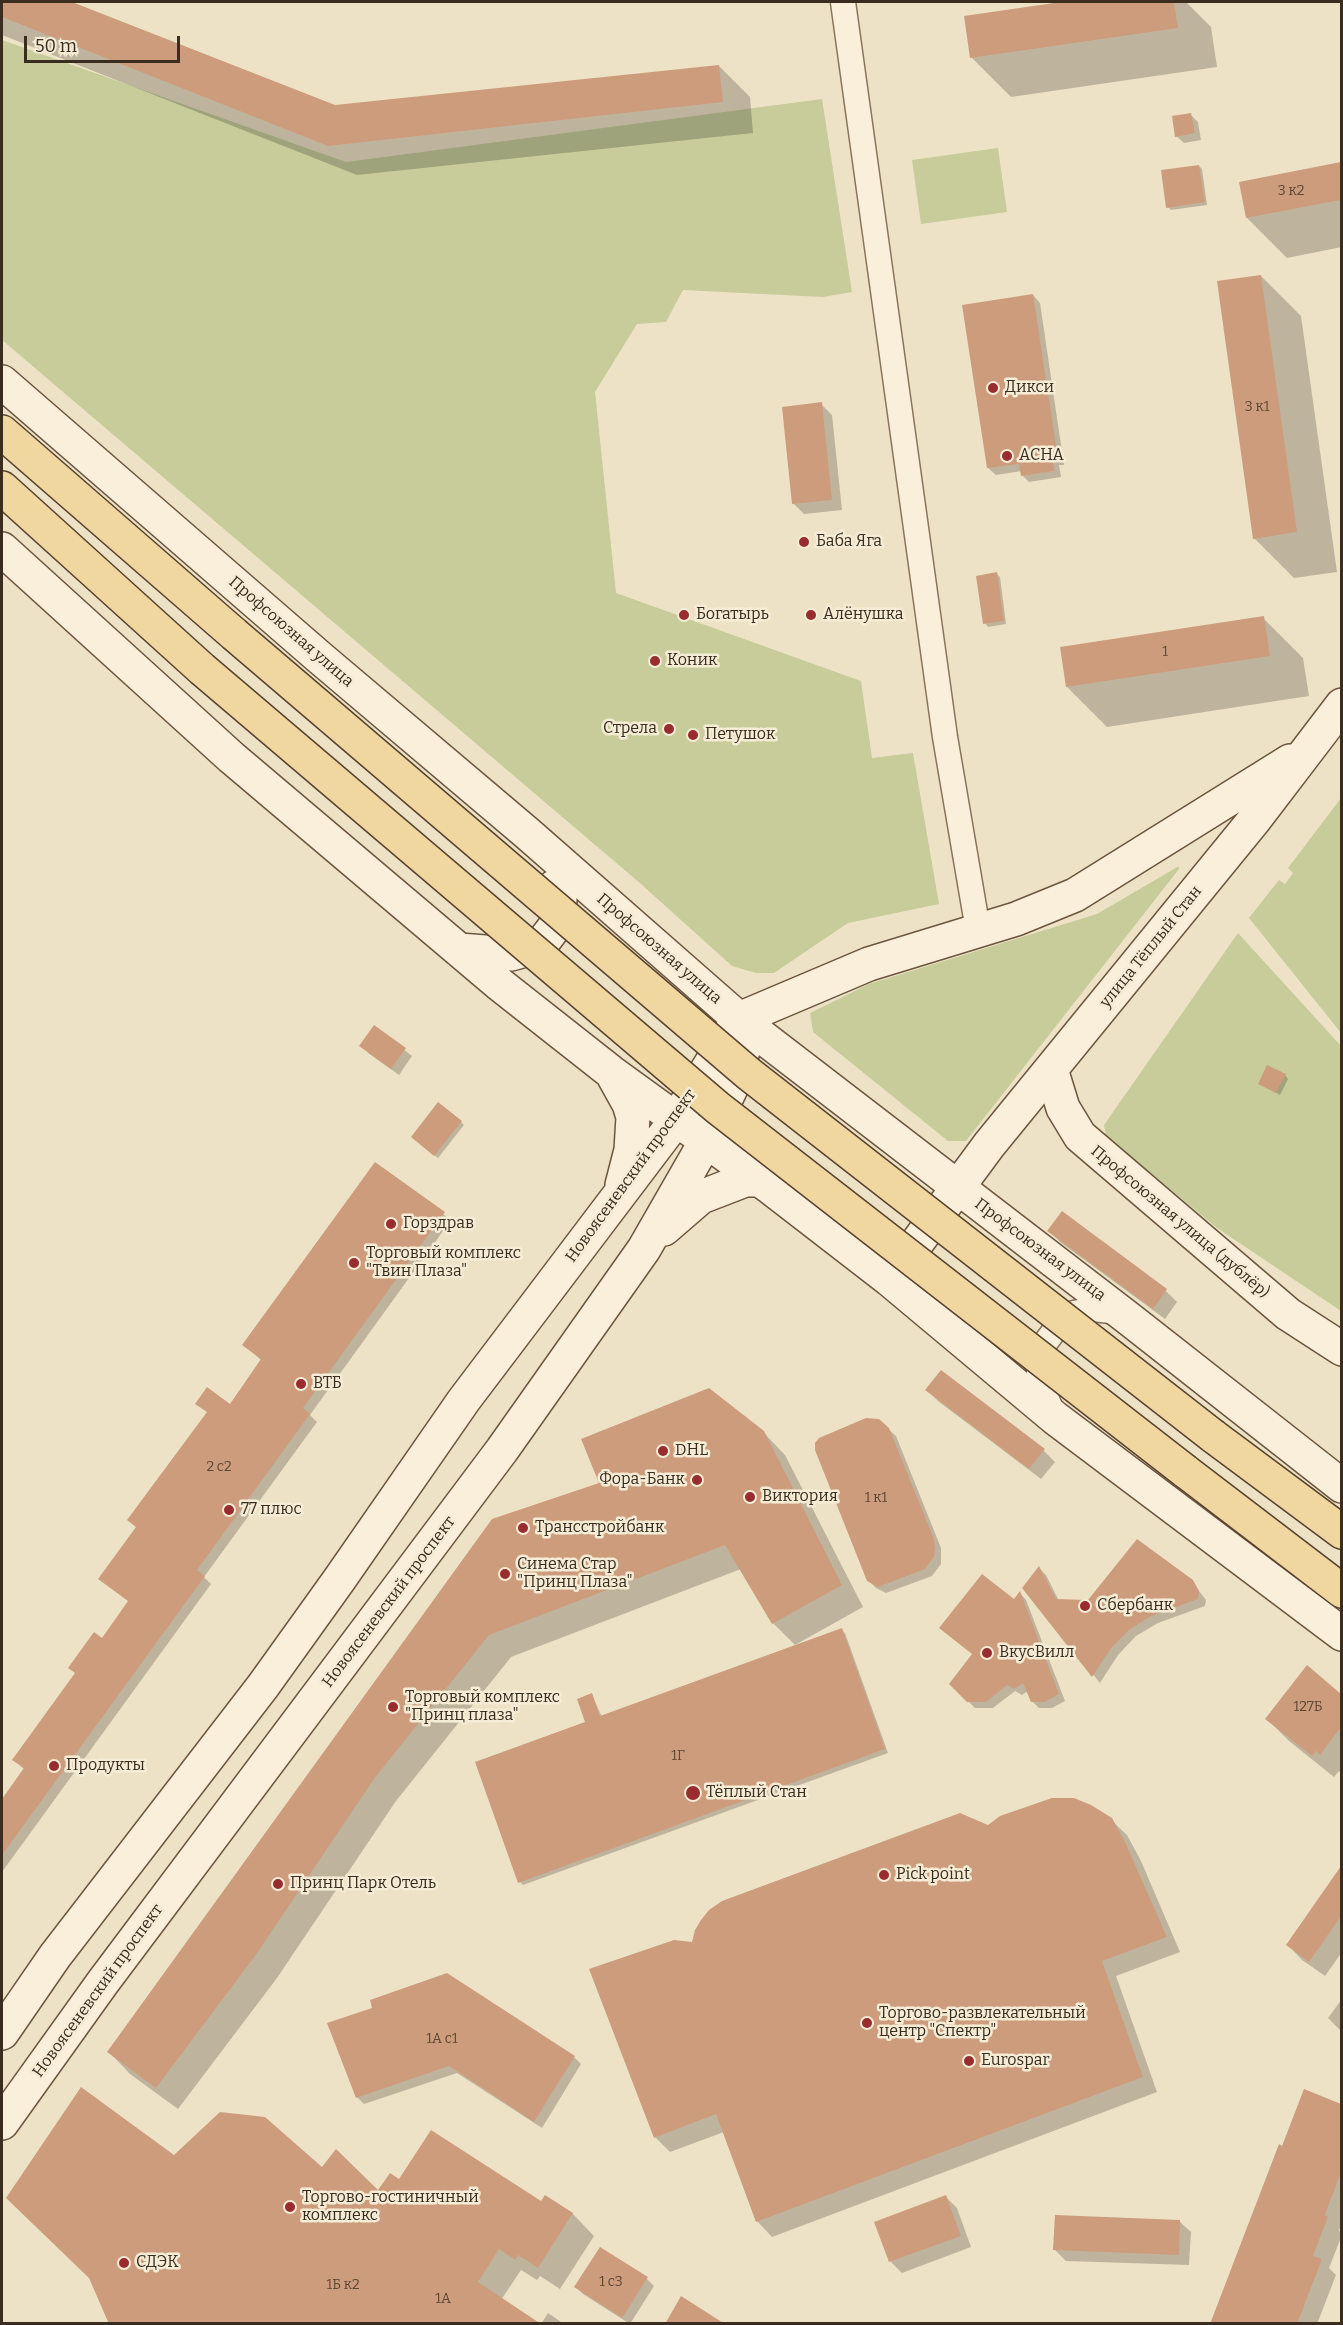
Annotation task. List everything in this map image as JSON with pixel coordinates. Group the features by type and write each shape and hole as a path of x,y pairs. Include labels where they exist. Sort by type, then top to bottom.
{"main road":[{"name":"Профсоюзная улица","path":"2,382 739,1018 1128,1318 1341,1486"},
{"path":"2,432 234,634 749,1074 1341,1532"},
{"path":"2,488 202,669 718,1108 1341,1591"},
{"path":"2,549 231,757 459,950 611,1072 759,1180 890,1280 1055,1418 1341,1634"},
{"name":"улица Тёплый Стан","path":"890,1280 989,1145 1256,819 1341,705"},
{"path":"739,1018 869,964 1016,920 1075,895 1307,750"},
{"path":"459,950 511,954 540,946 556,925 560,900 550,870 527,833"},
{"name":"Новоясеневский проспект","path":"2,2033 55,1956 263,1686 464,1400 676,1119 739,1018"},
{"name":"Новоясеневский проспект","path":"2,2123 103,1982 495,1459 644,1249 706,1141 733,1084 743,1051 739,1018"},
{"name":"Профсоюзная улица (дублёр)","path":"1052,1069 1063,1108 1080,1136 1288,1314 1341,1349"},
{"path":"611,1072 629,1104 633,1117 630,1150 620,1195"},
{"path":"644,1249 686,1208 701,1197 745,1180 759,1180"}],"street":[{"path":"843,2 940,702 978,930"},
{"path":"1055,1418 1045,1400 1039,1382 1038,1364 1045,1344 1058,1326 1074,1314 1094,1309 1110,1311 1128,1318"},
{"path":"2,2010 55,1956"}],"green space":[{"path":"2,40 346,162 822,99 852,292 823,297 683,290 666,322 637,324 595,392 616,593 861,681 872,758 913,753 939,904 848,923 774,973 756,973 732,966 641,884 2,340"},
{"path":"998,148 1007,212 921,224 912,160"},
{"path":"1341,798 1341,1033 1249,918 1279,880 1285,884 1293,873 1288,868"},
{"path":"1179,866 1179,869 966,1141 948,1141 813,1032 810,1013 869,984 1097,914"},
{"path":"1238,933 1341,1046 1341,1311 1217,1228 1106,1136 1104,1125"}],"building":[{"path":"2,2 72,2 335,105 719,65 723,102 328,146 2,17"},
{"path":"1061,2 1174,2 1178,28 970,58 964,16"},
{"path":"1191,113 1195,133 1175,137 1172,116"},
{"path":"1341,162 1341,200 1246,218 1239,182"},
{"path":"1199,165 1205,202 1166,208 1161,170"},
{"path":"1261,275 1297,532 1253,539 1217,281"},
{"path":"1033,294 1058,458 1053,459 1054,471 1021,476 1019,464 987,468 962,305"},
{"path":"822,402 832,500 792,504 782,407"},
{"path":"997,572 1004,621 983,624 976,576"},
{"path":"1264,616 1270,656 1066,687 1060,647"},
{"path":"374,1025 406,1048 391,1069 359,1046"},
{"path":"1267,1065 1286,1074 1276,1093 1258,1084"},
{"path":"438,1102 462,1121 434,1156 411,1137"},
{"path":"375,1162 445,1212 303,1408 310,1414 197,1570 205,1576 2,1855 2,1799 24,1768 12,1760 75,1673 68,1668 94,1632 102,1638 128,1601 98,1579 136,1527 127,1520 207,1412 195,1404 207,1387 230,1404 261,1359 242,1345"},
{"path":"1062,1211 1167,1289 1153,1309 1047,1231"},
{"path":"941,1370 1045,1449 1029,1469 925,1390"},
{"name":"Торговый комплекс \"Принц плаза\"","path":"709,1388 764,1431 842,1585 772,1624 725,1545 489,1635 374,1779 255,1956 156,2088 107,2052 492,1519 599,1483 581,1439"},
{"path":"866,1418 879,1419 889,1428 934,1539 935,1548 934,1557 925,1569 878,1587 867,1581 815,1450 815,1443 819,1438"},
{"path":"1137,1539 1193,1580 1199,1591 1198,1599 1151,1616 1129,1630 1111,1648 1092,1677 1022,1588 1039,1566 1056,1599 1088,1600"},
{"path":"982,1574 1014,1599 1020,1591 1059,1694 1045,1702 1031,1702 1023,1683 1014,1689 1007,1685 986,1702 967,1702 949,1684 972,1654 939,1628"},
{"path":"842,1628 885,1749 518,1883 475,1762 585,1722 577,1699 592,1693 600,1716"},
{"path":"1307,1665 1341,1694 1341,1727 1320,1755 1316,1751 1312,1756 1265,1719"},
{"name":"Торгово-развлекательный центр \"Спектр\"","path":"1052,1798 1074,1798 1112,1818 1126,1844 1167,1937 1102,1961 1143,2077 756,2222 716,2114 654,2138 589,1969 674,1940 692,1942 701,1920 709,1910 722,1901 960,1813 988,1825 1000,1816"},
{"path":"1341,1866 1341,1916 1309,1962 1286,1945"},
{"path":"447,1973 575,2056 534,2122 449,2066 356,2098 327,2023 372,2008 370,2000"},
{"name":"Торгово-гостиничный комплекс","path":"81,2087 174,2155 220,2112 265,2117 322,2167 336,2149 378,2190 390,2173 399,2179 431,2130 541,2201 545,2195 573,2213 538,2268 518,2255 515,2260 499,2249 478,2282 541,2324 109,2324 89,2278 6,2198"},
{"path":"1304,2089 1341,2104 1341,2172 1325,2215 1328,2217 1313,2256 1322,2259 1297,2324 1210,2324 1279,2144 1282,2146"},
{"path":"946,2195 961,2236 889,2262 874,2222"},
{"path":"1055,2215 1180,2220 1179,2255 1053,2250"},
{"path":"600,2247 648,2277 622,2318 574,2287"},
{"path":"681,2296 725,2324 665,2324"}],"place":[{"name":"Дикси","path":"993,388"},
{"name":"АСНА","path":"1007,456"},
{"name":"Баба Яга","path":"804,542"},
{"name":"Богатырь","path":"684,615"},
{"name":"Алёнушка","path":"811,615"},
{"name":"Коник","path":"655,661"},
{"name":"Стрела","path":"669,729"},
{"name":"Петушок","path":"693,735"},
{"name":"Горздрав","path":"391,1224"},
{"name":"Торговый комплекс \"Твин Плаза\"","path":"354,1263"},
{"name":"ВТБ","path":"301,1384"},
{"name":"DHL","path":"663,1451"},
{"name":"Фора-Банк","path":"697,1480"},
{"name":"Виктория","path":"750,1497"},
{"name":"77 плюс","path":"229,1510"},
{"name":"Трансстройбанк","path":"523,1528"},
{"name":"Синема Стар \"Принц Плаза\"","path":"505,1574"},
{"name":"Сбербанк","path":"1085,1606"},
{"name":"ВкусВилл","path":"987,1653"},
{"name":"Торговый комплекс \"Принц плаза\"","path":"393,1707"},
{"name":"Продукты","path":"54,1766"},
{"name":"Тёплый Стан","path":"693,1793"},
{"name":"Pick point","path":"884,1875"},
{"name":"Принц Парк Отель","path":"278,1884"},
{"name":"Торгово-развлекательный центр \"Спектр\"","path":"867,2023"},
{"name":"Eurospar","path":"969,2061"},
{"name":"Торгово-гостиничный комплекс","path":"290,2207"},
{"name":"СДЭК","path":"124,2263"}]}
